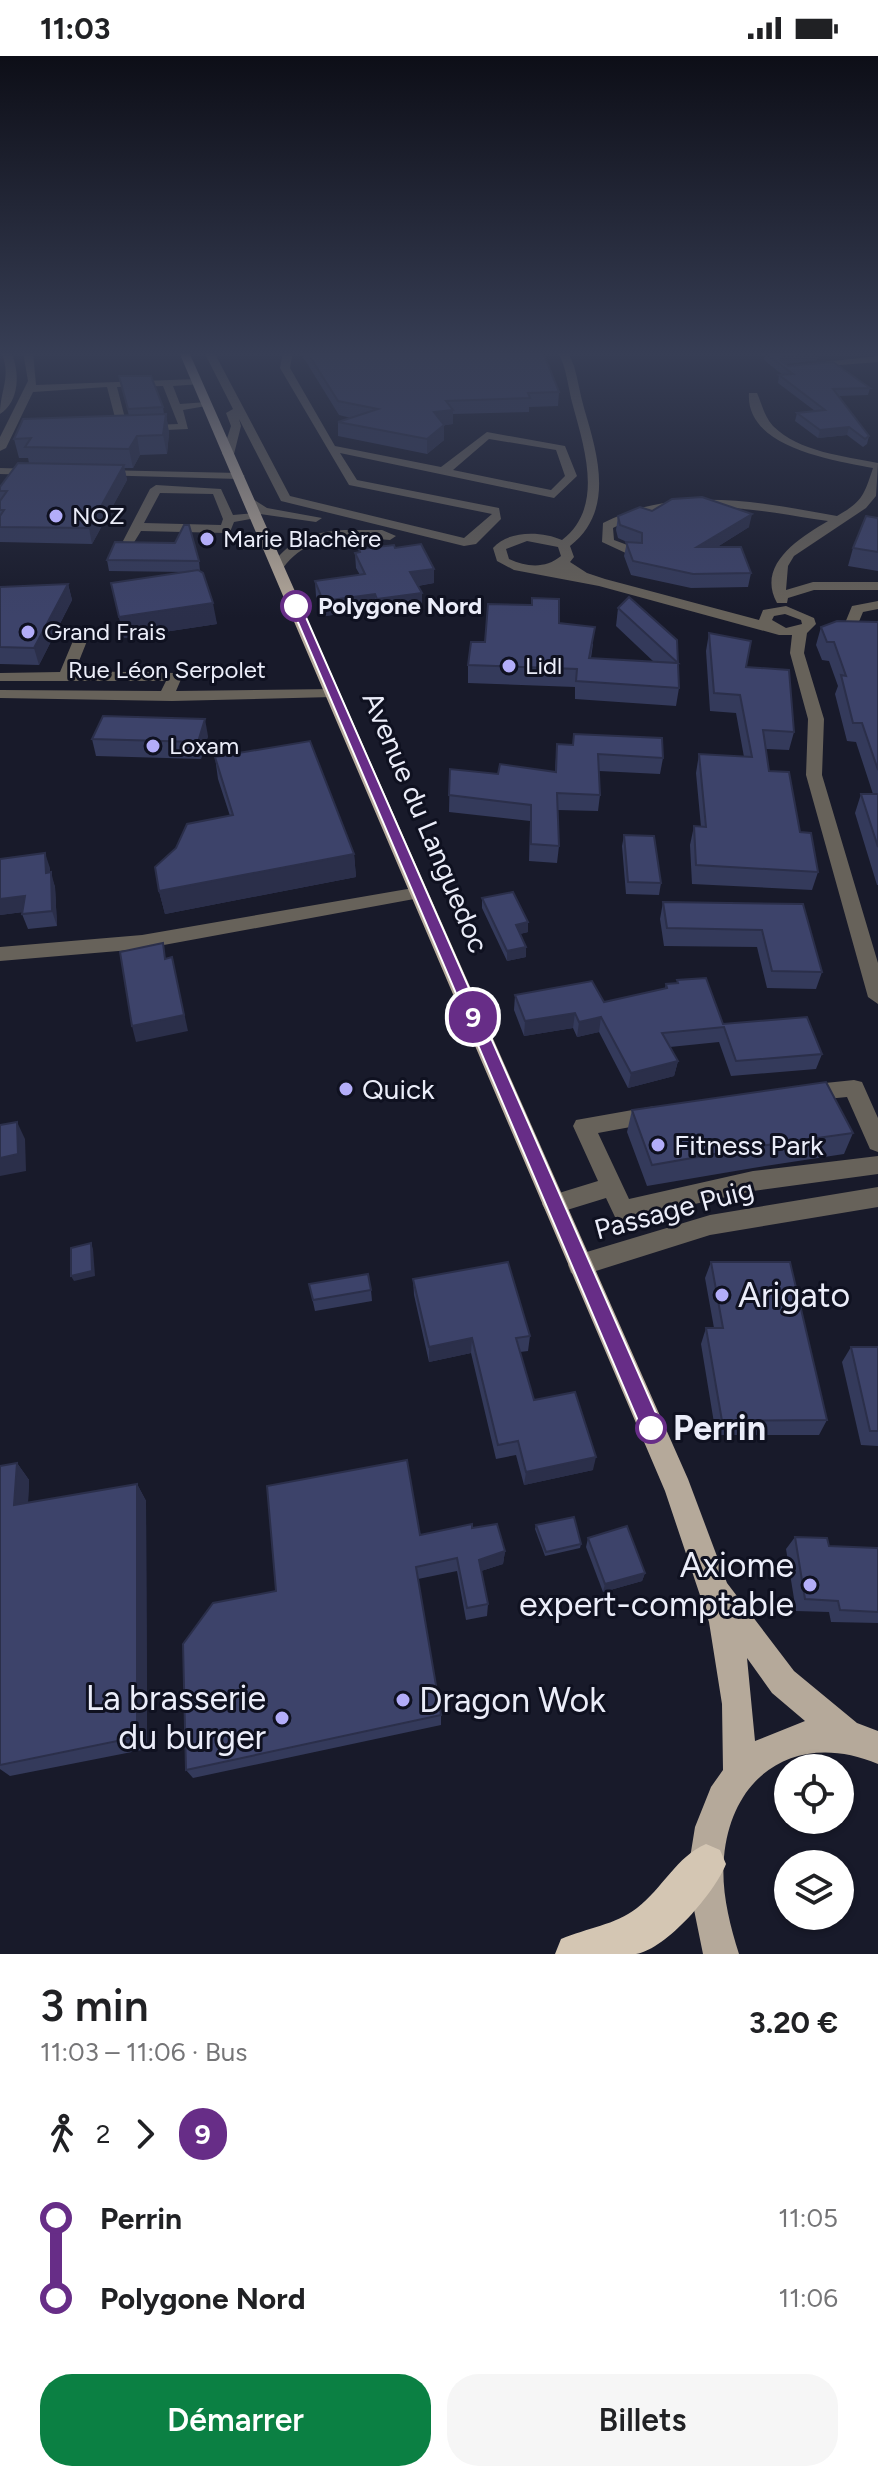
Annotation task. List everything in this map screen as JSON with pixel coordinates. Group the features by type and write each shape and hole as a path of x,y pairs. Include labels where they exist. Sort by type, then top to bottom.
{"highway":[{"path":"576,1954 627,1941 650,1928 706,1864"}],"main road":[{"name":"Avenue du Languedoc","path":"222,441 678,1489 714,1585 738,1702 739,1772"},
{"name":"Avenue du Languedoc","path":"714,1585 783,1682 869,1744"},
{"path":"721,1954 711,1925 706,1864 711,1828 722,1798 739,1772 769,1747 807,1735 869,1744"}],"street":[{"path":"228,454 232,441"},
{"path":"256,441 285,498 301,504 464,542 472,541 505,518"},
{"path":"327,441 353,483 351,491"},
{"path":"444,471 480,441"},
{"path":"331,448 554,494 571,476 561,448 519,441"},
{"path":"563,545 586,526 595,480 588,441"},
{"path":"784,441 789,445 878,468 872,494 862,505 787,555 778,569 775,613 797,653 816,719 814,775 878,997"},
{"path":"345,471 365,455"},
{"path":"0,471 45,472"},
{"path":"89,473 239,476"},
{"path":"129,541 164,475"},
{"path":"138,527 226,529 229,519 217,491 156,489"},
{"path":"301,504 351,491 505,518 531,537"},
{"path":"221,501 252,509 316,518 458,550 504,547 531,537 550,539 563,545 568,557 563,563 539,570"},
{"path":"634,552 608,542 607,526 625,513 654,505 683,502 840,520"},
{"path":"862,505 878,507"},
{"path":"229,519 252,509 280,514"},
{"path":"550,539 573,531 587,515"},
{"path":"278,565 284,555 319,533 316,518"},
{"path":"505,518 504,547 512,566 600,582 715,611 775,613 803,623 842,625 878,611"},
{"path":"267,544 308,541 344,533 390,536"},
{"path":"563,563 582,576 600,582"},
{"path":"775,613 813,586 878,586"},
{"path":"842,625 857,609 878,605"},
{"path":"775,613 803,623"},
{"path":"797,653 803,623"},
{"path":"66,675 82,636"},
{"path":"0,677 175,677 167,696"},
{"name":"Rue Léon Serpolet","path":"0,694 167,696 333,693"},
{"path":"0,954 142,942 419,893"},
{"path":"777,1098 854,1088 878,1143"},
{"path":"673,1113 584,1126 623,1210 753,1181 878,1165"},
{"path":"554,1204 612,1187"},
{"name":"Passage Puig","path":"580,1265 710,1225 878,1197"}],"building":[{"path":"29,441 134,441 129,449 25,447"},
{"path":"18,463 124,465 89,528 0,527 0,516 4,510 0,510 0,501 7,491 0,491 0,487"},
{"path":"702,497 752,514 697,547 741,547 751,573 693,574 633,561 626,542 642,543 642,533 620,525 618,516 640,507 652,511 672,499"},
{"path":"866,516 878,518 878,552 853,548"},
{"path":"184,525 189,525 199,561 107,560 115,542 175,543"},
{"path":"421,544 434,569 410,572 422,593 377,599 375,594 323,601 315,581 365,574 355,553 360,552 359,549"},
{"path":"198,570 203,573 213,603 119,617 111,583"},
{"name":"Grand Frais","path":"68,584 34,648 0,647 0,587"},
{"path":"629,597 677,640 678,663 618,608"},
{"path":"532,598 559,599 559,623 595,627 589,658 678,663 679,688 576,681 577,669 468,665 471,642 485,642 488,604 532,605"},
{"path":"837,621 878,622 878,770 862,723 853,723 841,675 846,676 834,642 827,642 821,627"},
{"path":"709,633 751,641 746,667 789,670 794,732 763,730 769,771 789,772 800,832 811,833 818,872 696,865 694,826 706,827 699,754 752,757 740,695 714,693"},
{"path":"103,716 205,719 198,742 92,739"},
{"path":"574,734 662,738 663,758 598,754 600,795 557,793 559,846 531,844 531,805 449,795 450,769 498,774 500,764 556,772 557,744 573,745"},
{"path":"310,741 354,854 159,891 155,867 176,848 187,824 233,815 215,757"},
{"path":"861,794 878,794 878,847"},
{"path":"624,835 654,836 661,883 628,882"},
{"path":"45,853 46,873 51,872 52,911 22,914 25,896 0,899 0,859"},
{"path":"513,892 528,922 516,925 526,947 507,951 482,898"},
{"path":"663,902 803,904 822,972 772,971 762,930 667,928"},
{"path":"163,943 165,959 172,957 184,1015 132,1026 120,952"},
{"path":"706,978 723,1024 807,1017 822,1054 736,1061 724,1027 662,1033 678,1061 631,1073 601,1017 579,1022 575,1013 525,1021 515,995 592,981 604,1002 667,988 666,984 678,983 677,980"},
{"path":"826,1082 853,1133 652,1165 632,1110"},
{"path":"17,1122 18,1154 0,1158 0,1125"},
{"path":"91,1243 92,1271 71,1276 71,1248"},
{"path":"508,1262 530,1336 516,1338 534,1400 575,1392 596,1457 526,1472 518,1441 498,1445 472,1338 429,1347 413,1279"},
{"path":"711,1262 790,1262 827,1420 722,1421 706,1328 723,1328"},
{"path":"368,1274 371,1290 313,1300 309,1284"},
{"path":"851,1347 878,1347 878,1431 870,1431"},
{"path":"407,1460 420,1535 472,1524 472,1528 497,1524 505,1551 479,1560 488,1604 467,1608 457,1558 416,1567 441,1715 186,1770 183,1644 213,1603 276,1591 267,1486"},
{"path":"17,1463 14,1505 137,1484 137,1737 0,1765 0,1466"},
{"path":"574,1517 581,1544 546,1552 536,1525"},
{"path":"627,1526 645,1573 605,1584 588,1538"},
{"path":"795,1537 827,1538 829,1546 878,1548 878,1612 840,1610 838,1601 805,1599"}],"bus line":[{"name":"9","path":"296,606 651,1428"}],"place":[{"name":"NOZ","path":"56,516"},
{"name":"Marie Blachère","path":"207,539"},
{"name":"Polygone Nord","path":"296,606"},
{"name":"Grand Frais","path":"28,632"},
{"name":"Lidl","path":"509,666"},
{"name":"Loxam","path":"153,746"},
{"name":"Quick","path":"346,1089"},
{"name":"Fitness Park","path":"658,1145"},
{"name":"Arigato","path":"722,1295"},
{"name":"Perrin","path":"651,1428"},
{"name":"Axiome expert-comptable","path":"810,1585"},
{"name":"Dragon Wok","path":"403,1700"},
{"name":"La brasserie du burger","path":"282,1718"}]}
